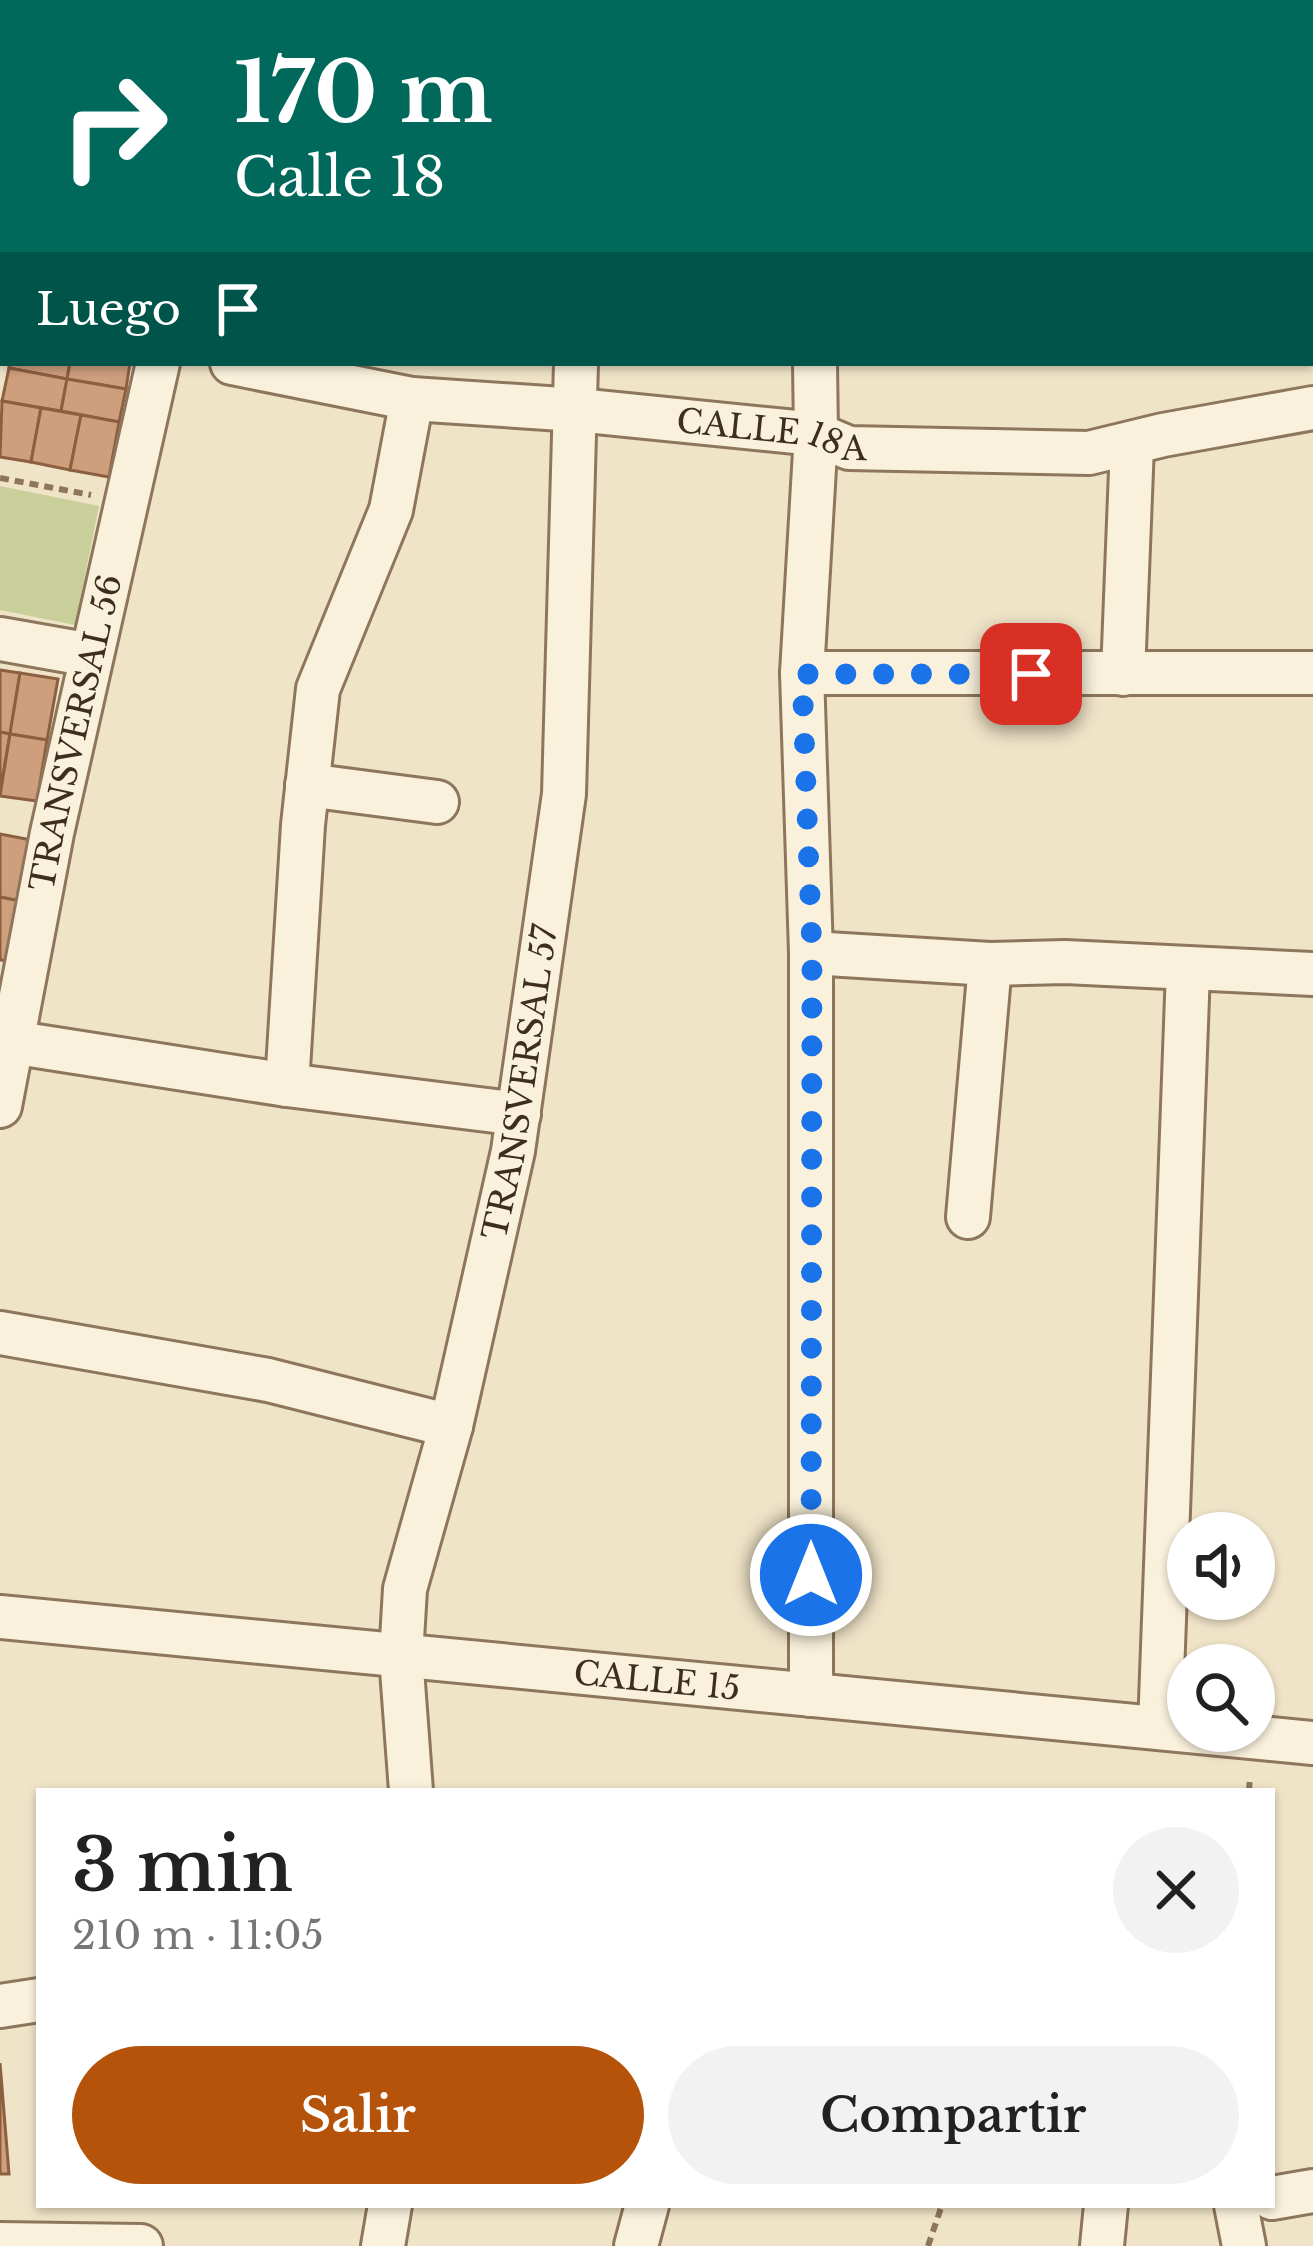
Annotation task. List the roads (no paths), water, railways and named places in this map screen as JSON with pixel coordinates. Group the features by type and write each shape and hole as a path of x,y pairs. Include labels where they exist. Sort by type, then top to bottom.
{"street":[{"name":"TRANSVERSAL 56","path":"0,1106 91,655 157,366"},
{"name":"CALLE 18A","path":"247,366 412,399 816,434 849,448 891,450 1089,453 1313,408"},
{"name":"TRANSVERSAL 57","path":"411,1788 401,1656 405,1589 451,1426 519,1114 564,794 576,366"},
{"path":"811,1695 812,953 802,674 816,434 815,366"},
{"path":"287,1085 318,689 391,510 412,399"},
{"path":"1123,674 1132,445"},
{"path":"0,639 91,655"},
{"path":"802,674 1313,673"},
{"path":"307,785 437,802"},
{"path":"812,953 1313,974"},
{"path":"968,1217 990,964"},
{"path":"1160,1729 1188,970"},
{"path":"11,1042 287,1085 519,1114"},
{"path":"0,1333 268,1380 451,1426"},
{"name":"CALLE 15","path":"0,1617 1313,1743"},
{"path":"0,2006 36,2000"},
{"path":"1275,2197 1313,2191"},
{"path":"383,2246 389,2208"},
{"path":"636,2246 646,2208"},
{"path":"1102,2246 1106,2208"},
{"path":"1237,2208 1244,2246"},
{"path":"0,2244 141,2246"}]}
